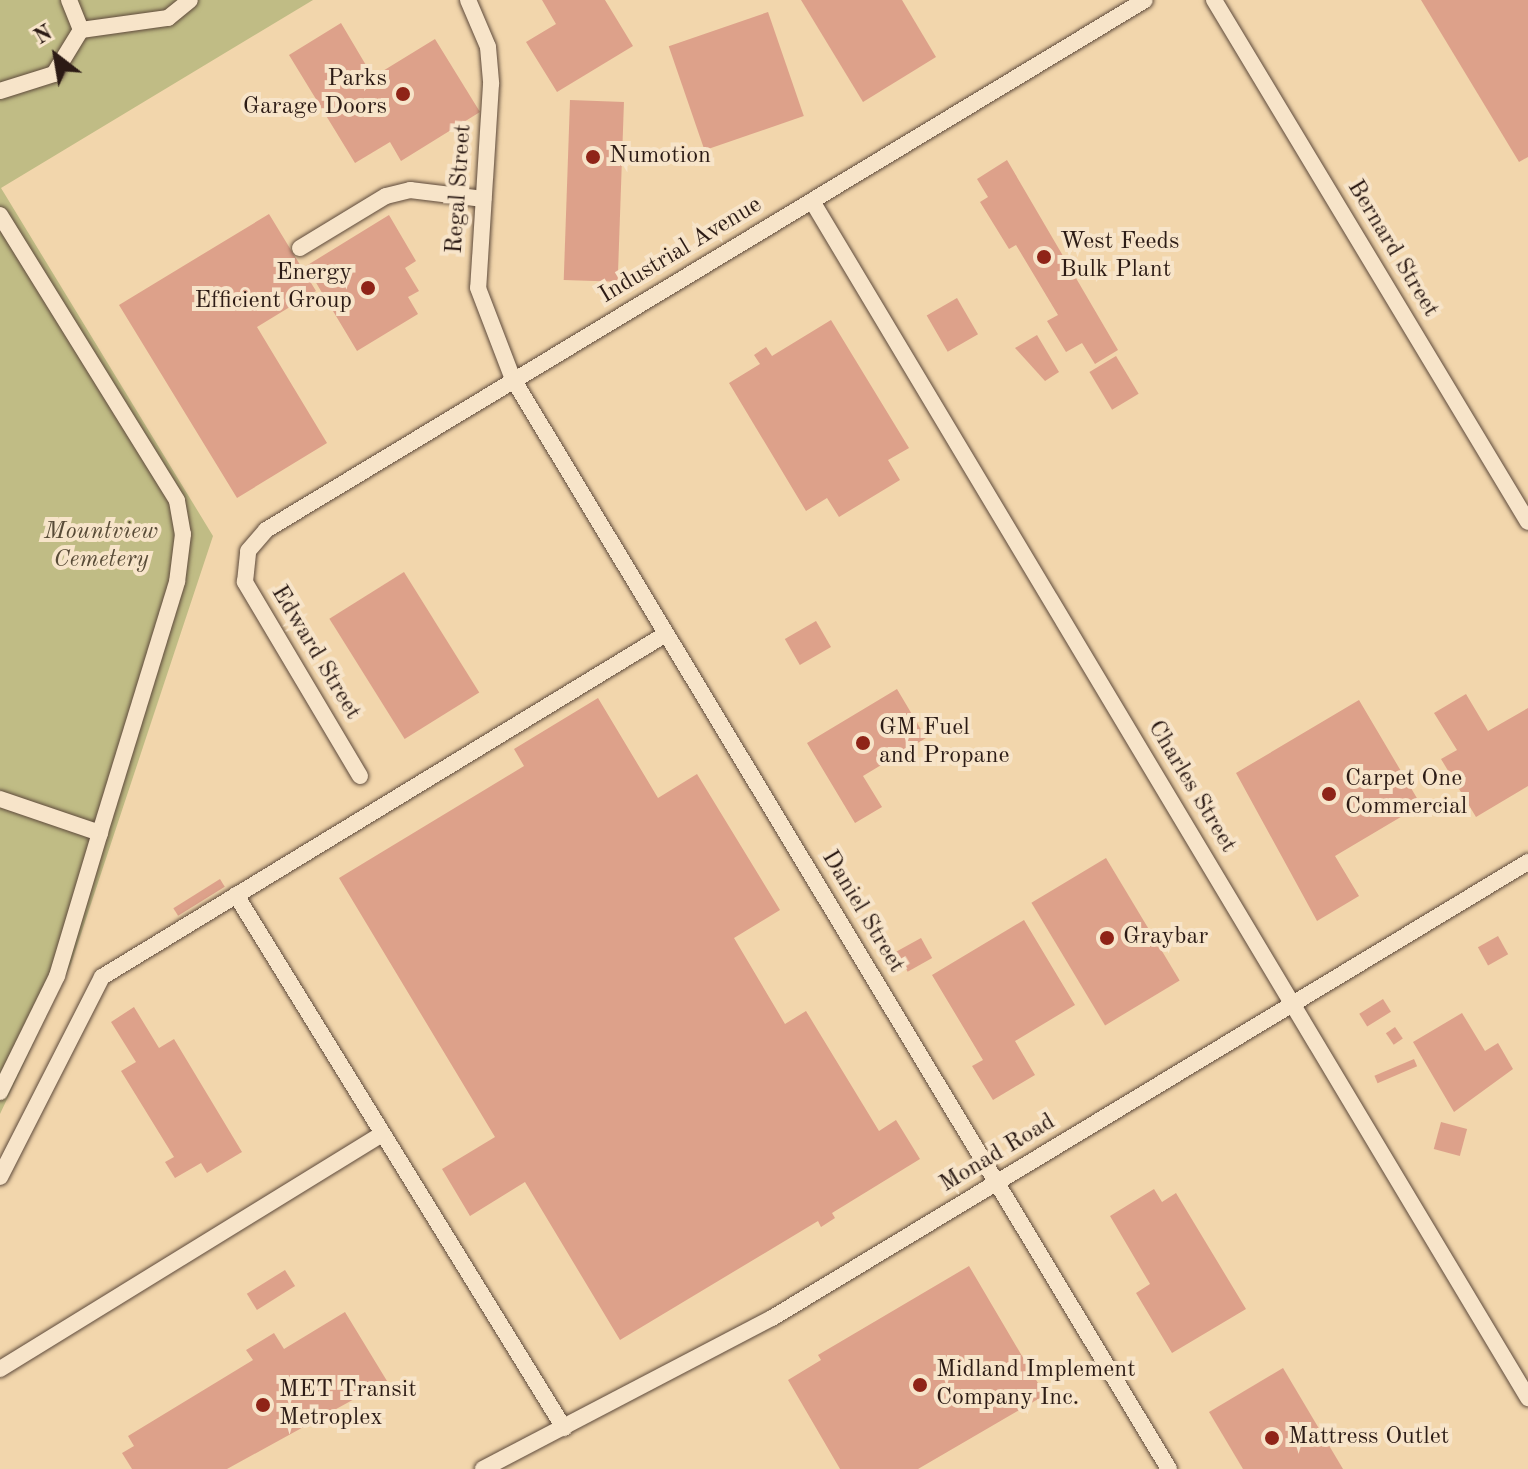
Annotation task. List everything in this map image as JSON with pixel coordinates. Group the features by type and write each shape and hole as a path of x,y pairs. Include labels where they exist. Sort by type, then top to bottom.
{"street":[{"path":"69,0 81,30"},
{"path":"81,30 168,18 190,0"},
{"name":"Regal Street","path":"468,0 488,47 478,288 513,379"},
{"name":"Industrial Avenue","path":"248,551 266,530 1145,0"},
{"name":"Bernard Street","path":"1214,0 1528,522"},
{"path":"0,91 54,74 81,30"},
{"path":"300,248 386,196 410,190 483,199"},
{"name":"Charles Street","path":"812,201 1528,1398"},
{"path":"0,215 177,501 183,534 177,582 57,976 0,1092"},
{"name":"Daniel Street","path":"513,379 1169,1469"},
{"name":"Edward Street","path":"248,551 245,582 360,776"},
{"path":"0,1177 102,977 666,634"},
{"path":"0,799 100,833"},
{"name":"Monad Road","path":"483,1469 772,1318 997,1183 1291,1000 1528,862"},
{"path":"236,895 564,1428"},
{"path":"0,1369 382,1134"}],"green space":[{"name":"Mountview Cemetery","path":"0,0 313,0 1,188 213,536 71,964 0,1114"}],"building":[{"path":"542,0 605,0 633,46 557,92 526,42 556,24"},
{"path":"801,0 902,0 936,57 863,102"},
{"path":"1421,0 1528,0 1528,157 1519,162"},
{"path":"768,12 804,116 705,150 669,46"},
{"path":"341,23 373,77 435,39 480,112 401,161 390,142 355,163 289,55"},
{"path":"570,100 624,102 618,282 564,280"},
{"path":"1007,160 1118,350 1095,364 1082,343 1066,352 1047,321 1058,315 1016,245 1009,249 980,202 988,197 977,179"},
{"path":"269,214 316,291 257,327 327,443 237,498 119,305"},
{"path":"389,215 416,261 405,268 419,291 408,297 418,314 357,351 306,266"},
{"path":"957,298 978,334 948,352 927,316"},
{"path":"831,320 909,448 888,460 900,480 839,517 827,498 806,511 729,383 760,364 754,355 766,347 772,356"},
{"path":"1037,335 1059,372 1045,381 1015,348"},
{"path":"1116,356 1139,394 1112,410 1089,372"},
{"path":"404,572 479,692 405,739 329,619"},
{"path":"816,621 831,647 800,665 785,639"},
{"path":"897,689 926,738 863,776 882,807 855,823 807,743"},
{"path":"1466,694 1488,731 1528,708 1528,786 1476,817 1441,759 1457,750 1434,713"},
{"path":"598,698 658,798 697,774 780,910 734,938 785,1024 806,1011 879,1131 896,1120 920,1159 832,1213 835,1218 821,1227 818,1221 620,1340 525,1182 470,1216 442,1169 495,1137 339,878 524,766 514,749"},
{"path":"1359,700 1421,805 1335,856 1359,896 1317,921 1236,773"},
{"path":"1106,858 1180,981 1105,1025 1031,903"},
{"path":"220,879 225,887 178,916 173,908"},
{"path":"1024,920 1075,1005 1015,1041 1035,1075 993,1100 972,1066 983,1060 932,975"},
{"path":"1498,936 1508,954 1488,966 1478,947"},
{"path":"921,938 932,958 908,972 897,952"},
{"path":"1383,999 1391,1012 1367,1027 1359,1014"},
{"path":"134,1007 159,1048 174,1039 242,1152 207,1173 201,1163 175,1178 165,1162 174,1157 121,1071 136,1062 111,1022"},
{"path":"1462,1013 1485,1051 1498,1043 1513,1069 1454,1112 1413,1042"},
{"path":"1395,1027 1403,1039 1394,1045 1386,1033"},
{"path":"1414,1059 1417,1066 1378,1083 1374,1076"},
{"path":"1441,1122 1467,1129 1460,1156 1434,1149"},
{"path":"1154,1189 1162,1202 1176,1193 1246,1309 1172,1353 1136,1293 1150,1284 1110,1216"},
{"path":"969,1266 1045,1395 918,1469 840,1469 788,1380 821,1360 818,1355"},
{"path":"285,1270 295,1286 257,1310 247,1294"},
{"name":"MET Transit Metroplex","path":"345,1312 387,1381 227,1469 132,1469 122,1453 134,1446 128,1436 253,1360 246,1350 274,1333 284,1349"},
{"path":"1283,1368 1343,1469 1243,1469 1209,1412"}],"place":[{"name":"Parks Garage Doors","path":"403,94"},
{"name":"Numotion","path":"593,157"},
{"name":"West Feeds Bulk Plant","path":"1044,257"},
{"name":"Energy Efficient Group","path":"368,288"},
{"name":"GM Fuel and Propane","path":"863,743"},
{"name":"Carpet One Commercial","path":"1329,794"},
{"name":"Graybar","path":"1107,938"},
{"name":"Midland Implement Company Inc.","path":"920,1385"},
{"name":"MET Transit Metroplex","path":"263,1405"},
{"name":"Mattress Outlet","path":"1272,1438"}]}
